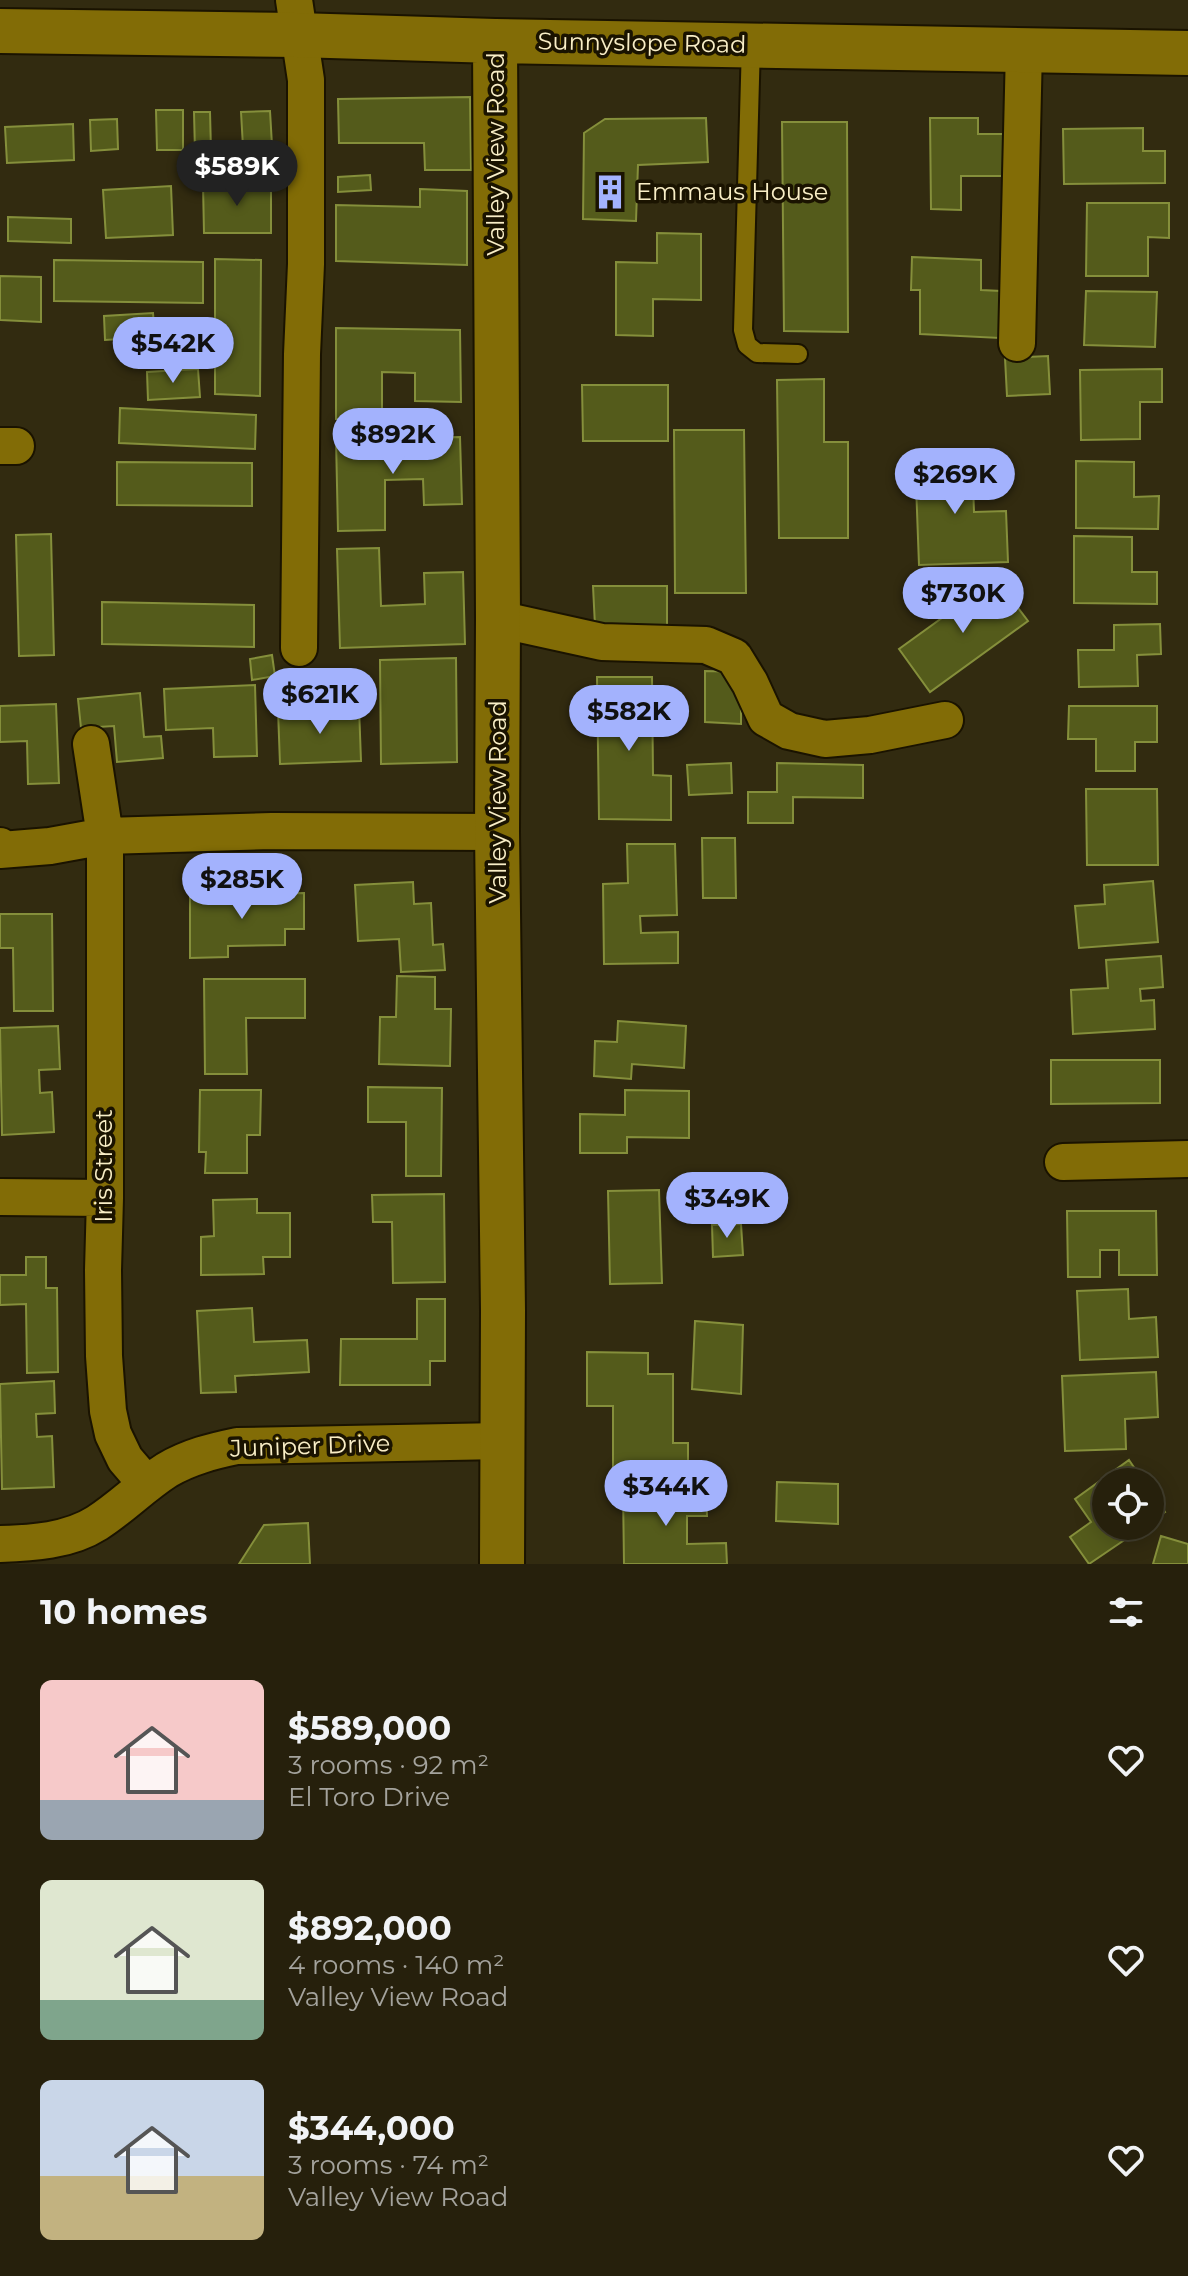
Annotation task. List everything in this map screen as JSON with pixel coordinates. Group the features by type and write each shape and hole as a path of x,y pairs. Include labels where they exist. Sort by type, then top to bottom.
{"street":[{"name":"Sunnyslope Road","path":"0,31 297,31 495,41 1188,53"},
{"path":"297,31 306,80 299,648"},
{"name":"Valley View Road","path":"495,41 502,1564"},
{"path":"1017,343 1024,49"},
{"path":"498,619 602,642 706,645 734,657 766,718 789,731 825,739 870,735 945,720"},
{"name":"Iris Street","path":"91,744 105,836 103,1270 108,1411 113,1434 125,1459 149,1482"},
{"path":"0,848 50,846 105,836 272,831 497,832"},
{"path":"1063,1162 1188,1159"},
{"path":"0,1197 105,1198"},
{"name":"Juniper Drive","path":"0,1544 66,1537 96,1524 169,1468 203,1453 237,1446 502,1441"}],"lane":[{"path":"751,44 743,330 747,345 757,353 798,354"}],"building":[{"path":"470,97 471,170 425,170 424,143 339,143 338,99"},
{"path":"156,110 183,110 183,150 157,150"},
{"path":"270,111 272,145 243,147 241,112"},
{"path":"194,112 210,112 211,151 195,152"},
{"name":"Emmaus House","path":"706,118 708,162 638,165 636,221 583,219 584,133 605,119"},
{"path":"930,118 978,118 978,134 1016,134 1016,176 961,176 961,210 931,209"},
{"path":"117,119 118,149 91,151 90,120"},
{"path":"782,122 847,122 848,332 784,331"},
{"path":"73,124 74,160 7,163 5,127"},
{"path":"1143,128 1143,151 1165,151 1165,183 1064,184 1063,129"},
{"path":"370,175 371,190 338,192 338,177"},
{"path":"271,183 271,233 204,233 203,184"},
{"path":"171,186 173,235 106,238 103,190"},
{"path":"420,189 467,191 467,265 336,261 336,205 420,207"},
{"path":"1087,203 1169,203 1169,238 1148,237 1148,276 1086,276"},
{"path":"8,217 71,219 71,243 8,241"},
{"path":"657,233 701,234 701,300 653,299 653,336 616,335 616,262 657,263"},
{"path":"912,257 981,260 981,290 1001,291 1000,338 920,334 920,290 911,290"},
{"path":"215,259 261,260 260,396 215,394"},
{"path":"54,260 203,262 203,303 54,301"},
{"path":"0,276 41,277 41,322 0,320"},
{"path":"1086,291 1157,292 1155,347 1084,345"},
{"path":"153,313 155,337 105,340 104,316"},
{"path":"336,328 460,330 461,402 415,401 415,373 382,372 382,419 336,419"},
{"path":"1048,356 1050,394 1007,396 1005,358"},
{"path":"198,369 200,397 148,400 147,372"},
{"path":"1162,369 1162,402 1140,402 1140,439 1081,440 1080,370"},
{"path":"824,379 824,442 848,442 848,538 779,538 777,380"},
{"path":"582,385 668,385 668,441 583,441"},
{"path":"120,408 256,415 255,449 119,443"},
{"path":"674,430 744,430 746,593 675,593"},
{"path":"460,437 462,504 424,505 423,479 385,480 385,530 338,531 336,439"},
{"path":"972,455 974,512 1006,511 1008,562 919,565 915,457"},
{"path":"1076,461 1134,462 1134,497 1159,496 1158,529 1076,528"},
{"path":"117,462 252,463 252,506 117,505"},
{"path":"51,534 54,655 19,656 16,535"},
{"path":"1074,536 1132,537 1132,572 1157,572 1157,604 1074,603"},
{"path":"379,548 381,606 425,604 424,573 463,572 465,644 340,648 337,549"},
{"path":"996,579 1028,621 930,692 899,649"},
{"path":"593,586 667,586 667,634 595,626"},
{"path":"102,602 254,605 254,647 102,644"},
{"path":"1160,624 1161,654 1137,655 1138,686 1079,687 1078,650 1114,650 1114,625"},
{"path":"272,655 275,676 252,680 250,659"},
{"path":"456,658 457,762 381,764 380,660"},
{"path":"705,671 741,672 741,724 705,722"},
{"path":"597,677 652,677 653,775 671,776 671,820 599,819"},
{"path":"255,685 257,756 214,757 213,728 166,730 164,689"},
{"path":"140,693 144,737 161,736 163,758 117,762 114,726 81,728 78,699"},
{"path":"56,704 59,783 28,784 27,741 0,742 0,706"},
{"path":"1069,706 1157,706 1157,742 1135,742 1135,771 1096,771 1096,739 1068,739"},
{"path":"359,707 361,761 280,764 278,710"},
{"path":"731,763 732,793 689,795 687,765"},
{"path":"777,763 863,765 863,798 793,797 793,823 748,823 748,792 777,792"},
{"path":"1086,789 1157,789 1158,865 1087,865"},
{"path":"702,838 735,838 736,898 703,898"},
{"path":"627,844 675,844 677,915 640,916 641,933 678,932 678,963 604,964 603,884 628,883"},
{"path":"1153,881 1158,942 1079,948 1075,906 1105,904 1104,885"},
{"path":"413,882 414,904 431,903 433,945 443,944 445,970 401,972 399,939 358,941 355,885"},
{"path":"304,893 304,929 285,929 285,945 228,946 228,957 190,958 190,894"},
{"path":"0,914 52,914 53,1011 14,1011 13,948 0,948"},
{"path":"1161,956 1163,987 1140,989 1141,1001 1154,1000 1155,1029 1073,1034 1071,990 1108,988 1106,960"},
{"path":"397,976 435,977 435,1009 451,1009 450,1066 379,1064 380,1017 396,1017"},
{"path":"204,979 305,979 305,1018 246,1018 247,1074 205,1074"},
{"path":"618,1021 686,1026 684,1068 632,1064 631,1079 594,1076 595,1041 617,1042"},
{"path":"58,1026 60,1069 39,1070 40,1093 52,1092 54,1132 2,1135 0,1028"},
{"path":"1051,1060 1160,1060 1160,1103 1051,1104"},
{"path":"368,1087 442,1088 441,1176 406,1176 406,1122 368,1122"},
{"path":"200,1090 261,1090 260,1135 247,1135 247,1173 205,1173 206,1152 199,1152"},
{"path":"625,1090 689,1091 689,1138 627,1137 627,1153 580,1153 580,1114 625,1115"},
{"path":"659,1190 662,1283 610,1284 608,1191"},
{"path":"444,1194 445,1282 393,1283 392,1222 373,1222 372,1195"},
{"path":"257,1199 257,1213 290,1213 290,1257 263,1257 264,1274 201,1275 201,1237 214,1236 213,1200"},
{"path":"1067,1211 1156,1211 1157,1275 1119,1275 1119,1250 1100,1250 1100,1277 1068,1277"},
{"path":"741,1224 743,1255 713,1257 712,1225"},
{"path":"26,1257 46,1257 46,1288 57,1288 58,1372 27,1373 26,1304 0,1305 0,1275 26,1275"},
{"path":"1128,1289 1129,1319 1156,1317 1158,1357 1080,1360 1077,1291"},
{"path":"417,1299 445,1299 445,1361 430,1361 430,1385 340,1385 341,1339 417,1339"},
{"path":"252,1308 254,1342 307,1340 309,1372 235,1376 236,1392 201,1393 197,1311"},
{"path":"695,1321 743,1325 741,1394 692,1389"},
{"path":"587,1352 648,1353 648,1374 673,1374 673,1443 688,1443 688,1468 613,1467 613,1406 587,1406"},
{"path":"1156,1372 1158,1417 1125,1419 1126,1449 1065,1451 1062,1376"},
{"path":"54,1381 55,1413 36,1414 37,1437 52,1436 54,1487 2,1489 0,1384"},
{"path":"1129,1460 1134,1468 1118,1468"},
{"path":"777,1482 838,1484 838,1524 776,1521"},
{"path":"1092,1487 1092,1540 1124,1540 1089,1564 1070,1537 1091,1522 1075,1499"},
{"path":"706,1488 707,1516 687,1516 687,1544 726,1543 727,1564 624,1564 623,1489"},
{"path":"308,1523 310,1564 239,1564 264,1525"},
{"path":"1164,1537 1188,1544 1188,1564 1153,1564 1160,1540 1164,1540"}],"place":[{"name":"Emmaus House","path":"610,192"}]}
